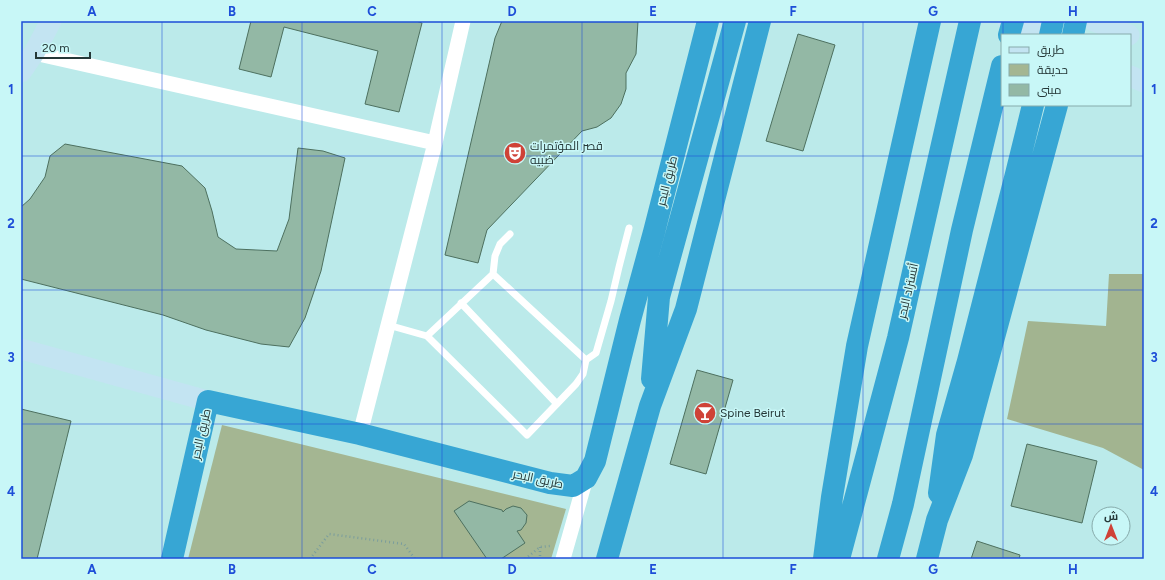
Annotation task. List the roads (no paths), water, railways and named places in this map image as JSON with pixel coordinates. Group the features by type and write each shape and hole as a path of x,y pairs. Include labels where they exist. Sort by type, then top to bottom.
{"highway":[{"name":"طريق البحر","path":"172,559 208,401 360,434 550,483 573,486 586,478 595,461 708,21"},
{"path":"650,406 659,297 735,21"},
{"path":"607,559 650,406 686,309 760,21"},
{"path":"824,559 832,497 857,346 930,21"},
{"name":"أتستراد البحر","path":"839,559 898,338 970,21"},
{"path":"1009,34 1013,21"},
{"path":"1049,34 1053,21"},
{"path":"1073,34 1076,21"},
{"path":"888,559 902,504 962,230 1001,70"},
{"path":"937,520 941,475 947,435 968,361 1033,106"},
{"path":"927,559 937,520 962,455 1057,106"}],"street":[{"path":"21,72 34,53 51,21"},
{"path":"360,434 434,143 463,21"},
{"path":"1008,21 1046,34"},
{"path":"1094,21 1127,34"},
{"path":"1131,36 1144,42"},
{"path":"34,53 434,143"},
{"path":"1131,64 1144,70"},
{"path":"1131,76 1144,82"},
{"path":"21,349 208,401"},
{"path":"563,559 586,478"}],"lane":[{"path":"388,325 427,336 527,435 576,384 583,374 586,360 596,353 611,301 618,267 629,228"},
{"path":"427,336 493,274 495,256 500,244 510,234"},
{"path":"493,274 586,360"},
{"path":"461,303 557,404"}],"place":[{"name":"قصر المؤتمرات ضبيه","path":"515,153"},
{"name":"Spine Beirut","path":"705,413"}]}
